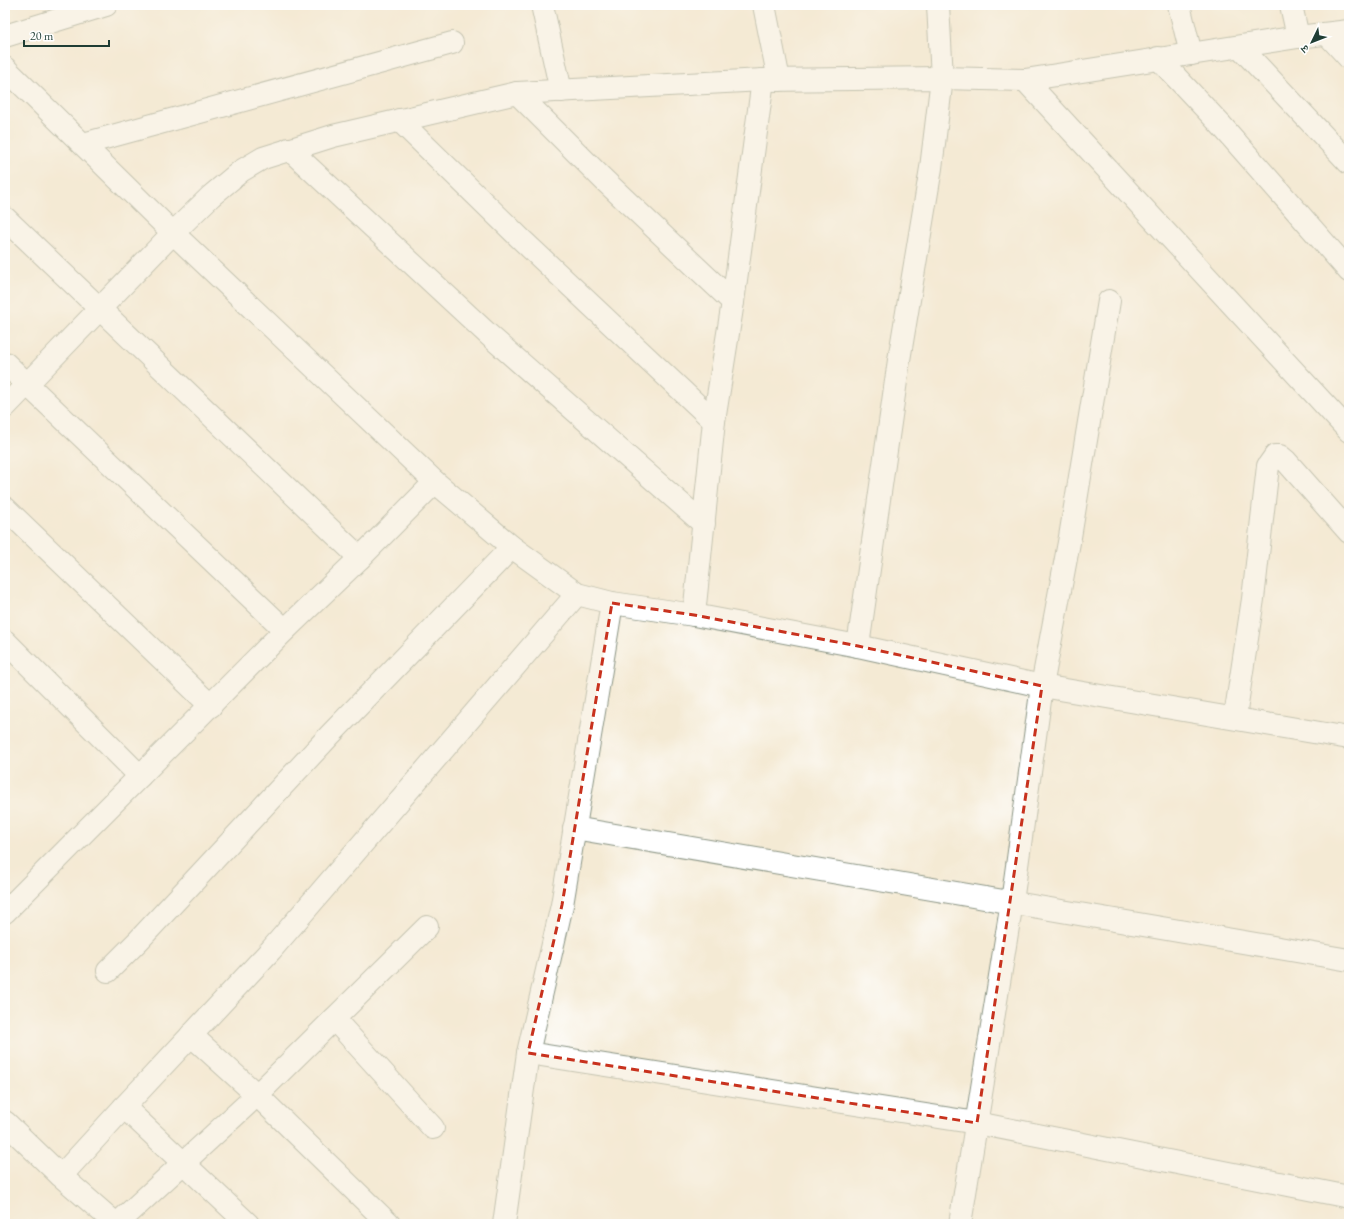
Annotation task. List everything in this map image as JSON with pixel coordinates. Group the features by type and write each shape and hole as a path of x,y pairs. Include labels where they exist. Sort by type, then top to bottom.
{"street":[{"path":"5,36 106,5"},
{"path":"542,5 561,91"},
{"path":"694,615 714,421 732,302 771,80 764,5"},
{"path":"858,646 899,360 931,168 942,78 938,5"},
{"path":"1179,5 1191,54"},
{"path":"1291,5 1298,37"},
{"path":"5,408 173,233 211,196 241,171 263,158 289,149 400,120 517,94 771,80 942,78 1025,80 1158,58 1349,31"},
{"path":"1328,35 1349,58"},
{"path":"83,144 452,43"},
{"path":"1240,47 1349,163"},
{"path":"1158,58 1221,125 1349,271"},
{"path":"5,68 173,233 436,482 512,547 577,594 612,603 694,615 858,646 1042,686 1349,738"},
{"path":"1025,80 1349,431"},
{"path":"517,94 603,179 732,302"},
{"path":"400,120 522,240 714,421"},
{"path":"289,149 490,336 704,524"},
{"path":"5,218 360,558"},
{"path":"960,1224 1012,902 1042,686 1070,537 1109,301"},
{"path":"5,363 285,630"},
{"path":"1235,718 1252,599 1268,466 1271,460 1275,456 1280,456 1286,461 1349,532"},
{"path":"5,912 285,630 436,482"},
{"path":"5,508 211,706"},
{"path":"108,971 139,940 330,735 512,547"},
{"path":"61,1176 271,950 577,594"},
{"path":"504,1224 528,1053 562,905 612,603"},
{"path":"5,640 140,776"},
{"path":"574,828 1349,960"},
{"path":"5,1122 61,1176 116,1224 185,1163 257,1095 427,927"},
{"path":"334,1019 433,1128"},
{"path":"191,1035 257,1095 389,1224"},
{"path":"528,1053 977,1123 1349,1198"},
{"path":"124,1107 248,1224"}],"highlighted area":[{"path":"612,603 694,615 858,646 1042,686 977,1123 528,1053 562,905"}]}
